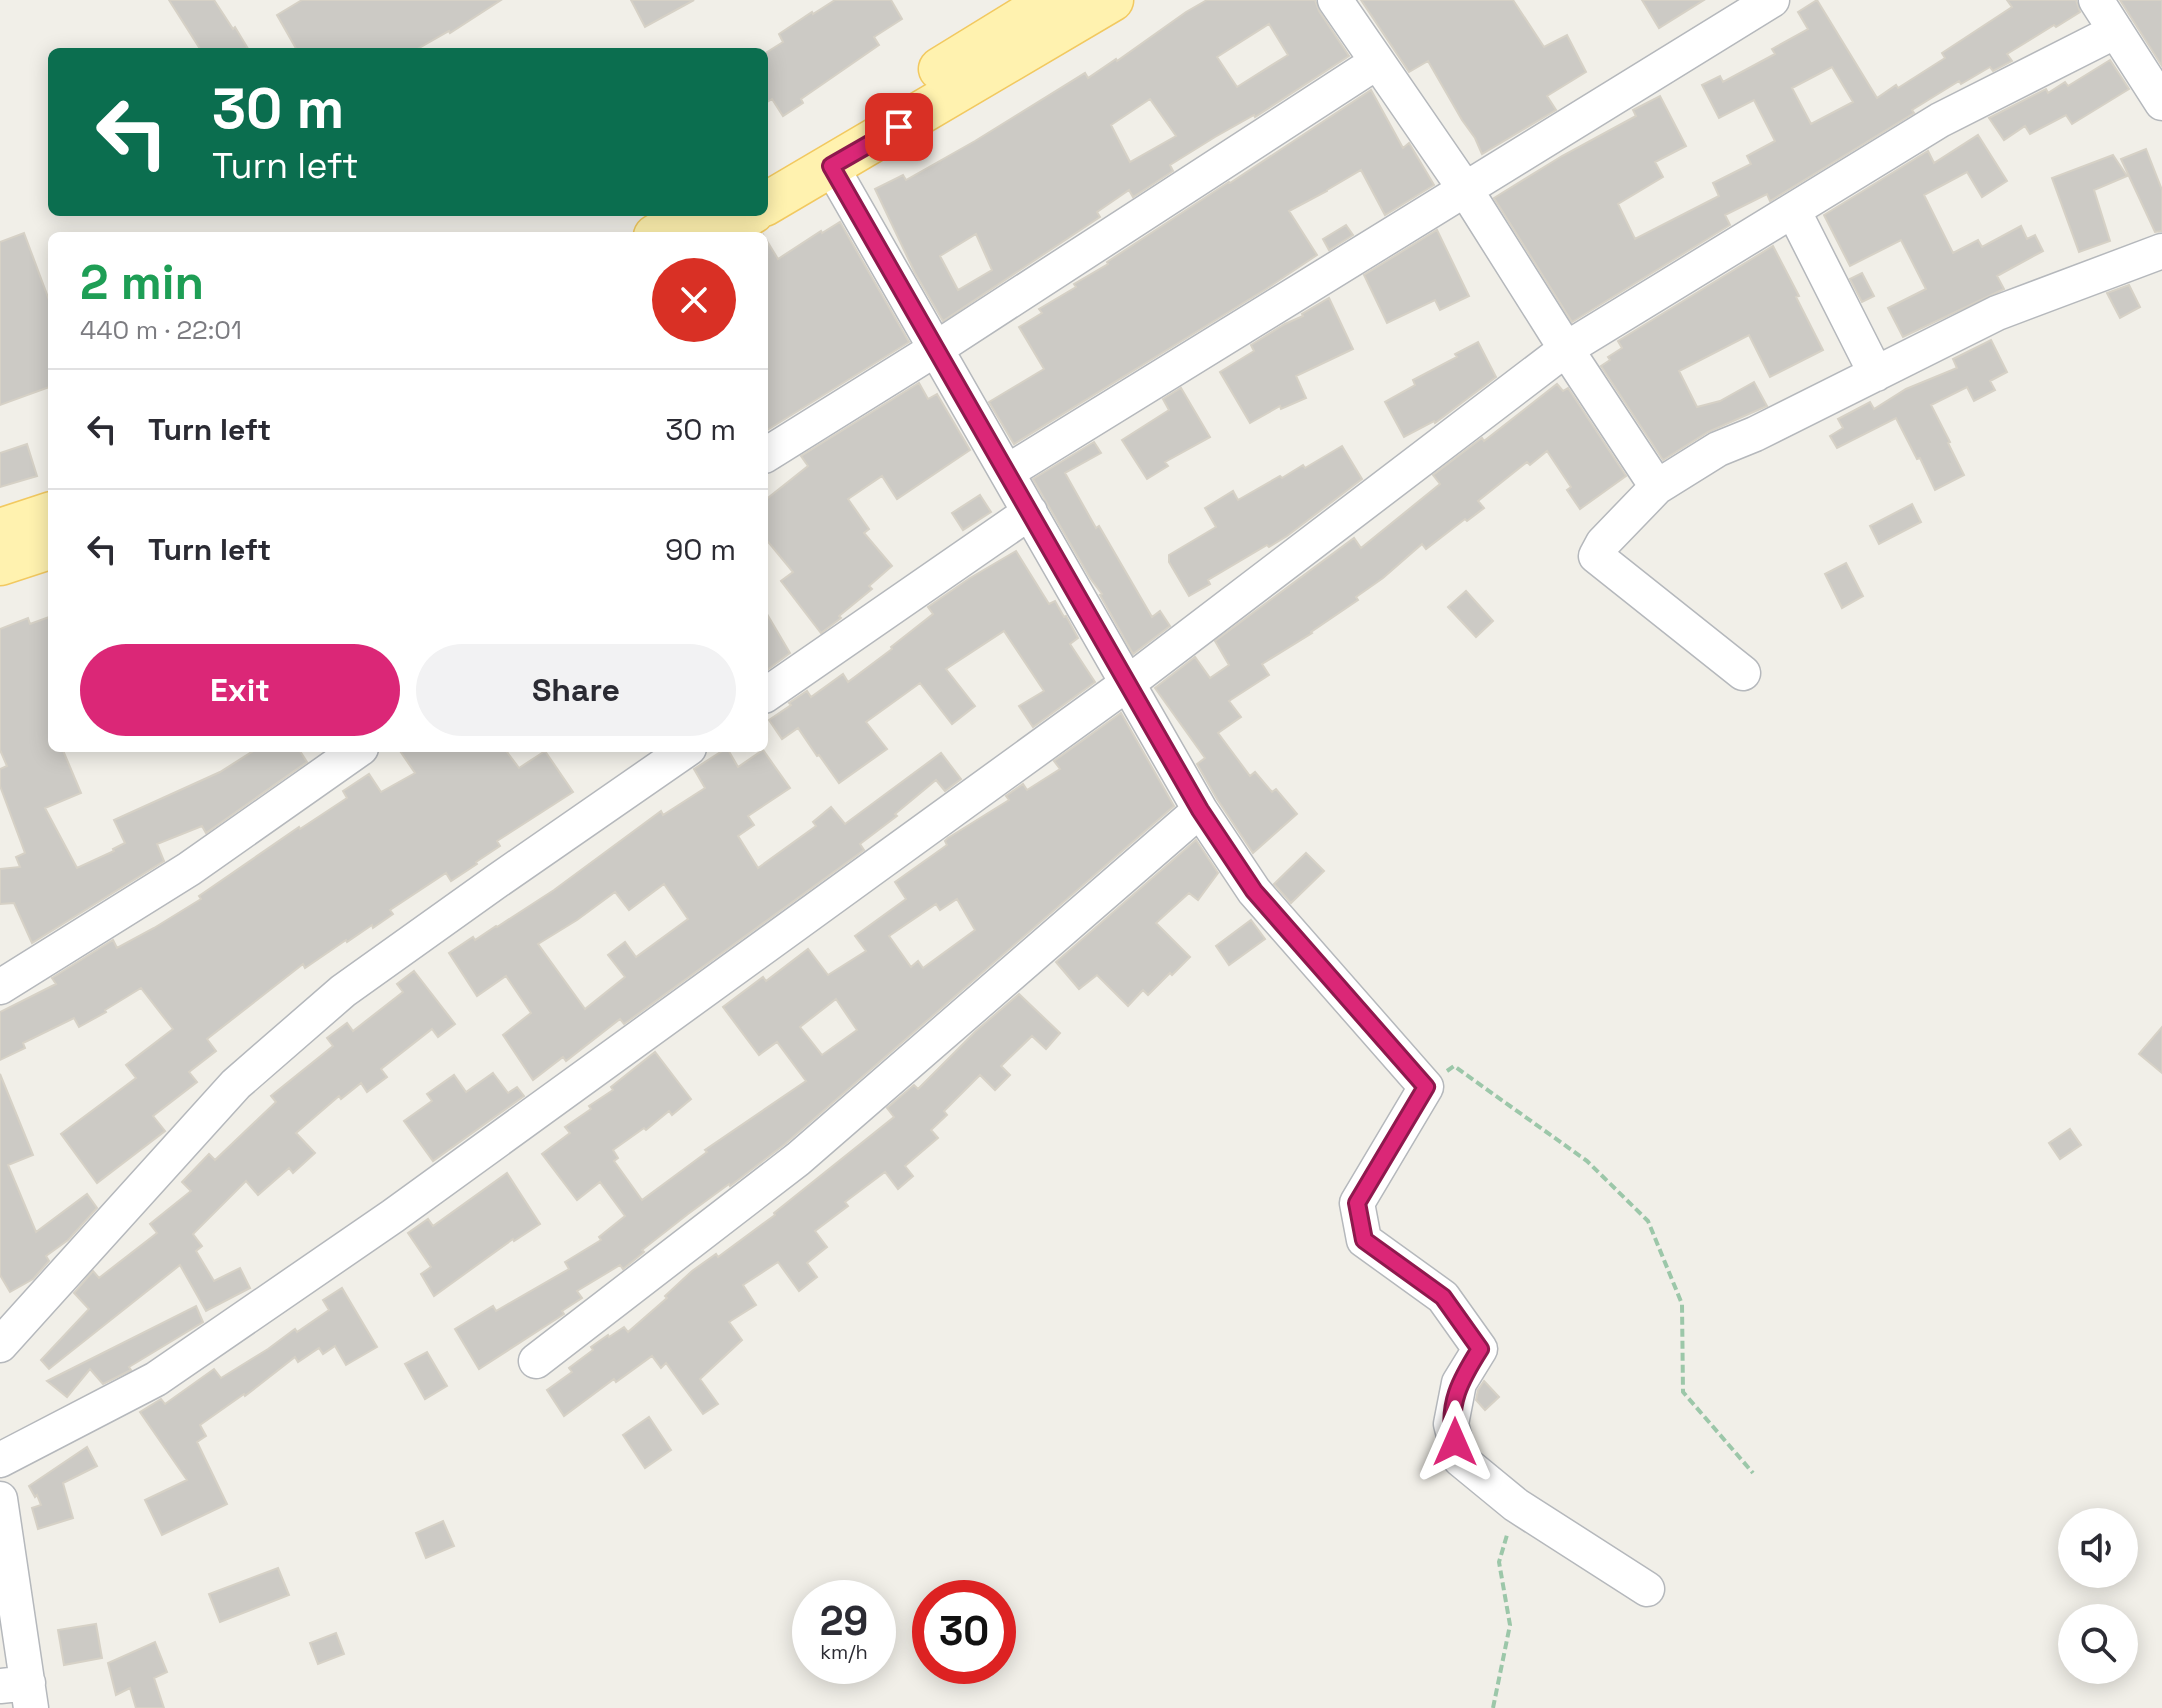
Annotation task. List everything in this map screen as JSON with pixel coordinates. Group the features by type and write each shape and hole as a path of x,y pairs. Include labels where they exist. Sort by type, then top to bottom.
{"main road":[{"path":"768,171 884,104 1052,0"},
{"path":"768,203 1112,0"},
{"path":"662,232 690,216"},
{"path":"719,232 746,216"},
{"path":"0,530 48,514"},
{"path":"0,564 48,548"}],"street":[{"path":"1335,0 1465,189 1657,487"},
{"path":"1007,472 1772,0"},
{"path":"2096,0 2162,103"},
{"path":"0,1460 156,1379 393,1216 1128,683 1566,349 1940,120 2116,31"},
{"path":"768,454 937,348 1377,62"},
{"path":"831,166 1200,810 1254,891 1426,1087 1357,1203 1364,1240 1443,1297 1480,1349 1459,1383 1451,1424 1460,1459 1516,1505 1647,1589"},
{"path":"1793,210 1876,374"},
{"path":"1743,673 1596,556 1603,543 1657,487 1718,449 1755,434 1997,313 2162,251"},
{"path":"768,693 1030,512"},
{"path":"0,987 189,869 355,752"},
{"path":"0,1345 236,1084 331,1002 484,890 683,752"},
{"path":"536,1361 798,1159 1200,810"},
{"path":"1,1509 20,1692"}],"path":[{"path":"1426,1087 1454,1066 1587,1161 1648,1221 1682,1304 1683,1392 1753,1473"},
{"path":"1493,1708 1510,1625 1499,1562 1516,1505"}],"building":[{"path":"169,0 214,0 248,48 199,48"},
{"path":"302,0 501,0 450,33 419,48 296,48 277,15"},
{"path":"631,0 694,0 645,27"},
{"path":"835,0 891,0 902,19 874,37 879,45 801,99 803,103 783,116 772,99 768,102 768,51 783,42 779,34"},
{"path":"1207,0 1315,0 1349,56 1255,117 1170,165 1173,171 1133,197 1129,190 1097,212 1100,217 943,321 915,273 875,189 903,175 906,180 1085,73 1088,78","holes":["1269,24 1288,55 1237,87 1217,57","1150,99 1176,136 1130,162 1111,125","976,234 992,270 958,290 940,256"]},
{"path":"1361,0 1513,0 1544,47 1567,35 1586,72 1547,96 1556,110 1482,154 1428,61 1409,72"},
{"path":"1642,0 1704,0 1659,28"},
{"path":"1817,0 1877,98 1945,58 1942,53 2012,7 2007,0 2076,0 2080,12 2007,54 2012,61 1993,71 1990,67 1961,84 1959,81 1912,110 1914,113 1770,201 1767,194 1725,215 1730,225 1572,322 1494,198 1636,116 1633,110 1660,96 1686,146 1655,162 1663,177 1618,204 1635,239 1719,196 1713,183 1751,164 1747,156 1775,141 1754,100 1719,118 1702,85 1720,76 1723,82 1775,54 1772,49 1808,29 1798,12","holes":["1832,67 1853,102 1811,124 1792,88"]},
{"path":"2120,0 2162,0 2162,66"},
{"path":"2110,60 2129,89 2072,124 2066,115 2030,134 2025,126 2004,140 1989,118 2046,89 2048,93 2065,82 2068,86"},
{"path":"1371,90 1403,148 1409,143 1434,185 1385,215 1361,170 1289,211 1317,255 1014,444 989,402 1044,369 1019,327 1042,313 1039,309 1076,287 1074,284"},
{"path":"1978,135 2007,181 1982,197 1967,172 1924,195 1953,253 1978,240 1982,247 2021,226 2027,239 2035,235 2043,251 1997,276 2004,289 1903,337 1888,308 1926,289 1901,240 1850,266 1824,215 1928,151 1934,163"},
{"path":"2146,149 2162,190 2162,231 2155,232 2121,159"},
{"path":"2113,155 2127,176 2094,190 2110,241 2079,252 2052,178"},
{"path":"840,222 909,342 768,430 768,243 778,259"},
{"path":"1346,225 1353,235 1329,250 1323,239"},
{"path":"1437,230 1469,296 1440,310 1435,300 1387,323 1364,275"},
{"path":"24,233 48,297 48,387 0,405 0,242"},
{"path":"1773,246 1823,350 1770,377 1749,335 1679,371 1697,407 1720,401 1754,382 1767,406 1708,432 1663,460 1601,366 1622,348 1618,341"},
{"path":"1862,273 1874,296 1862,302 1850,279"},
{"path":"2129,285 2140,307 2120,318 2107,293"},
{"path":"1329,298 1353,349 1296,376 1306,398 1281,409 1280,406 1250,423 1220,372 1254,351 1251,345"},
{"path":"1991,340 2007,372 1990,381 1995,390 1974,401 1967,387 1931,405 1964,475 1935,490 1896,418 1837,448 1830,436 1843,428 1838,419 1870,402 1874,409 1906,389 1957,368 1953,359"},
{"path":"1478,342 1496,377 1435,423 1404,437 1385,402 1415,385 1413,380"},
{"path":"919,383 928,399 937,394 970,450 897,499 882,476 848,499 869,529 864,533 892,566 869,586 872,589 821,633 781,581 793,572 768,542 768,498 808,466 801,456"},
{"path":"1557,384 1563,391 1568,388 1626,476 1580,509 1567,490 1571,487 1547,451 1530,465 1527,462 1478,501 1484,508 1467,521 1465,519 1426,549 1422,544 1356,597 1358,600 1262,664 1269,675 1229,701 1241,717 1218,733 1250,776 1255,772 1272,792 1276,789 1297,814 1253,853 1197,764 1205,758 1155,688 1195,657 1210,678 1229,665 1215,641 1354,538 1361,548 1440,484 1433,475 1482,438 1484,441"},
{"path":"1181,388 1210,437 1165,462 1168,466 1147,479 1122,440 1169,410 1163,399"},
{"path":"1094,442 1101,453 1065,473 1152,617 1160,611 1170,626 1133,654 1102,594 1033,479"},
{"path":"27,444 37,476 0,487 0,453"},
{"path":"1342,446 1362,479 1287,536 1208,580 1210,584 1189,596 1169,562 1169,555 1216,527 1205,508 1233,491 1238,500 1303,465 1305,468"},
{"path":"980,495 991,512 963,530 952,513"},
{"path":"1912,504 1921,522 1879,544 1870,526"},
{"path":"1016,551 1049,604 1055,601 1066,616 1078,638 1070,644 1095,682 1033,727 1019,706 1044,691 1004,631 946,669 975,706 952,724 920,683 866,722 887,749 839,783 798,728 782,739 769,720 791,705 789,703 807,691 811,697 843,674 848,682 933,614 928,607"},
{"path":"1846,563 1863,596 1842,608 1825,574"},
{"path":"1466,591 1493,621 1476,637 1448,607"},
{"path":"768,616 790,653 768,669"},
{"path":"48,617 48,752 64,752 81,793 45,808 77,868 125,843 114,820 220,772 252,752 301,752 307,762 206,833 202,826 157,844 164,861 32,943 14,903 0,904 0,869 20,867 16,857 25,853 0,786 0,769 7,766 0,750 0,629 28,618 30,624"},
{"path":"1121,713 1174,806 785,1144 688,1214 623,1269 620,1265 577,1291 582,1298 562,1311 564,1314 479,1369 455,1329 493,1306 496,1311 569,1269 565,1262 601,1240 599,1237 625,1216 600,1182 577,1200 542,1154 570,1133 565,1127 591,1109 589,1106 613,1090 611,1087 655,1052 691,1099 672,1115 669,1111 646,1130 644,1128 613,1150 618,1158 614,1161 642,1200 707,1152 705,1150 806,1081 777,1042 759,1055 723,1007 763,977 766,981 808,949 828,975 866,951 855,936 906,899 895,882 947,845 945,841 948,838 1009,800 1006,796 1023,784 1027,790 1060,769 1054,761","holes":["957,899 975,930 923,968 918,961 911,967 889,936 936,904 940,910","836,999 857,1030 822,1055 800,1027"]},
{"path":"401,752 507,752 519,768 546,752 573,792 497,841 500,846 451,881 446,873 390,910 393,914 373,928 372,925 346,940 305,968 303,964 207,1039 216,1051 189,1072 197,1082 153,1116 165,1131 97,1183 61,1134 136,1078 126,1065 173,1029 141,988 79,1027 74,1018 23,1043 25,1048 0,1060 0,1012 56,984 52,978 113,940 117,948 201,899 199,896 347,798 343,791 369,774 381,792 415,773"},
{"path":"721,752 729,752 738,767 764,752 790,788 748,816 754,825 738,836 758,868 816,826 813,822 831,807 845,824 941,753 961,779 945,791 936,780 895,814 897,816 860,844 864,850 624,1024 620,1019 566,1061 563,1057 533,1080 503,1035 531,1013 506,976 477,996 449,953 473,937 475,940 497,927 554,890 661,811 663,815 705,788 694,769","holes":["664,884 688,919 636,957 625,942 608,955 625,977 585,1009 538,944 615,892 629,910"]},
{"path":"1196,840 1218,873 1198,900 1189,893 1156,923 1190,957 1148,995 1143,990 1128,1006 1097,975 1079,989 1056,962"},
{"path":"1306,853 1324,871 1291,903 1274,884"},
{"path":"1251,920 1265,939 1229,965 1216,946"},
{"path":"414,971 455,1024 438,1037 432,1029 381,1069 387,1077 367,1092 361,1083 341,1099 339,1096 296,1133 315,1153 293,1173 289,1168 258,1195 246,1181 193,1234 202,1246 196,1251 214,1281 240,1268 250,1288 206,1311 180,1265 49,1369 41,1360 89,1309 74,1293 93,1271 99,1278 157,1233 150,1224 191,1191 182,1182 209,1154 215,1160 276,1102 271,1096 333,1046 327,1038 347,1023 353,1031 403,992 397,984"},
{"path":"1019,994 1060,1033 1046,1049 1032,1036 1001,1066 1010,1075 995,1090 980,1075 944,1111 947,1115 931,1130 938,1138 905,1166 913,1176 898,1189 885,1172 845,1202 848,1206 815,1231 827,1247 807,1263 817,1277 799,1291 778,1262 743,1285 756,1305 729,1322 742,1340 700,1379 718,1404 703,1414 666,1363 661,1368 652,1356 616,1382 614,1379 564,1416 547,1390 572,1372 569,1368 593,1350 591,1347 624,1327 628,1332 692,1271 716,1254 718,1257 775,1215 894,1117 887,1108 914,1085 918,1089 976,1031"},
{"path":"2162,1027 2162,1073 2139,1054"},
{"path":"493,1073 508,1093 517,1087 524,1096 433,1161 404,1121 432,1101 427,1094 454,1075 466,1092"},
{"path":"0,1074 33,1155 8,1165 36,1232 87,1194 97,1208 68,1240 46,1256 49,1261 33,1279 10,1292 0,1275"},
{"path":"2070,1129 2081,1145 2060,1159 2049,1143"},
{"path":"507,1173 540,1224 513,1239 434,1296 421,1274 431,1267 408,1233 428,1219 433,1226"},
{"path":"342,1288 377,1347 346,1365 335,1346 323,1354 319,1348 298,1362 295,1357 245,1396 200,1425 206,1436 197,1442 227,1504 162,1535 145,1500 187,1480 140,1412 161,1399 165,1404 214,1369 221,1378 295,1329 297,1332 329,1310 323,1300"},
{"path":"196,1306 203,1322 129,1367 131,1370 103,1384 90,1369 67,1397 47,1381"},
{"path":"427,1352 447,1386 425,1399 405,1364"},
{"path":"1484,1381 1499,1397 1485,1410 1476,1400"},
{"path":"649,1417 671,1450 645,1468 623,1435"},
{"path":"87,1447 97,1466 63,1483 73,1518 38,1529 32,1508 41,1505 29,1486"},
{"path":"443,1521 454,1546 426,1558 416,1533"},
{"path":"278,1568 289,1595 220,1622 209,1594"},
{"path":"96,1624 102,1658 64,1665 58,1630"},
{"path":"336,1633 344,1654 318,1664 310,1643"},
{"path":"155,1642 167,1672 154,1678 164,1708 136,1708 130,1688 116,1695 108,1663"}],"route":[{"path":"899,127 831,166 1200,810 1254,891 1426,1087 1357,1203 1364,1240 1443,1297 1480,1349 1459,1383 1451,1424 1455,1442"}]}
